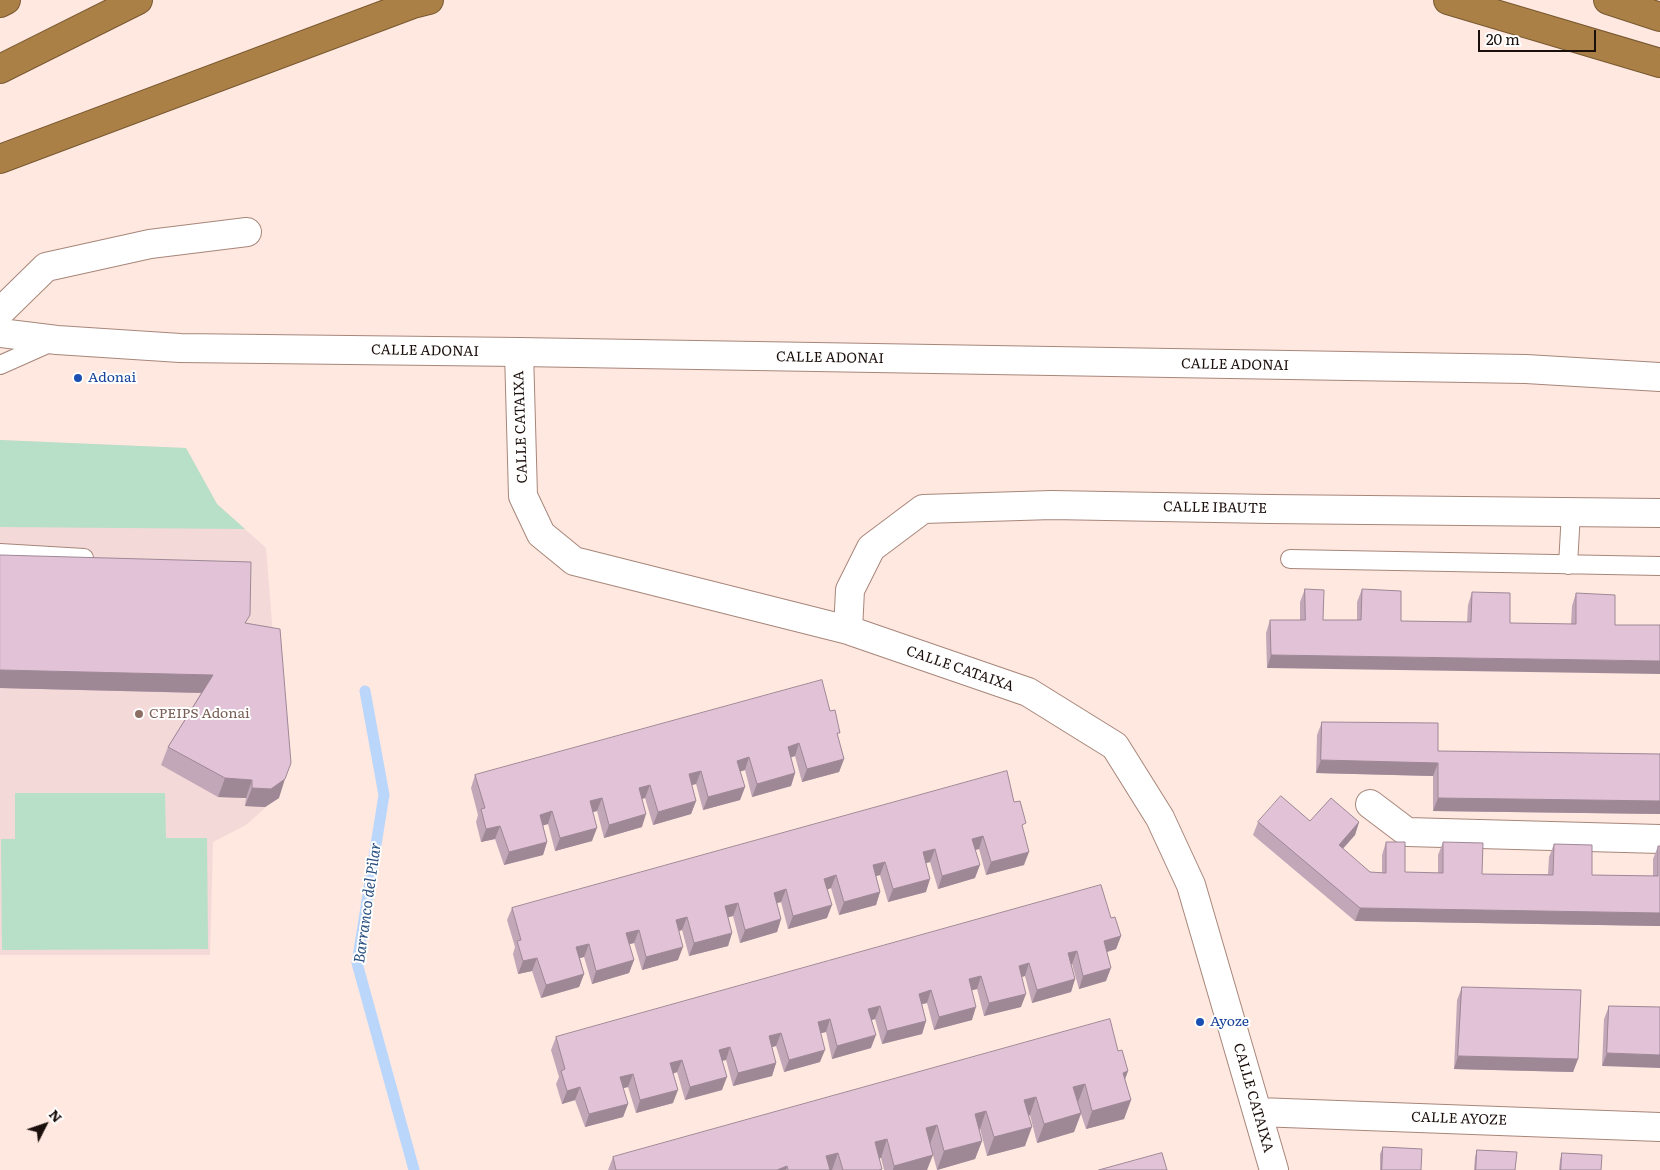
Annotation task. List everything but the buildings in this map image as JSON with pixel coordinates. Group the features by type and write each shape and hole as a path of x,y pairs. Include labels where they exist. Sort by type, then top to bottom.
{"highway":[{"path":"0,3 6,0"},
{"path":"0,69 138,0"},
{"path":"0,159 413,4 429,0"},
{"path":"1448,0 1660,63"},
{"path":"1608,0 1660,16"}],"street":[{"path":"0,312 46,267 150,244 247,232"},
{"name":"CALLE ADONAI","path":"0,333 57,340 180,348 1516,369 1660,377"},
{"name":"CALLE CATAIXA","path":"519,352 523,496 541,534 574,561 848,630 1028,692 1115,746 1160,818 1191,884 1274,1170"},
{"name":"CALLE IBAUTE","path":"848,630 850,590 871,548 923,509 1052,505 1660,513"},
{"path":"1370,804 1407,832 1660,839"},
{"name":"CALLE AYOZE","path":"1258,1112 1660,1127"}],"lane":[{"path":"0,365 57,340"},
{"path":"1568,565 1571,512"},
{"path":"0,553 100,559"},
{"path":"1290,559 1660,566"}],"shaded area":[{"name":"CPEIPS Adonai","path":"0,440 186,448 217,504 266,548 274,648 279,798 246,825 213,842 210,955 0,955"}],"green space":[{"path":"0,440 186,448 217,504 245,529 0,527"},
{"path":"15,793 165,793 166,838 207,838 208,949 2,950 1,839 15,839"}],"waterway":[{"name":"Barranco del Pilar","path":"365,691 384,795 357,963 414,1170"}],"place":[{"name":"Adonai","path":"78,378"},
{"name":"CPEIPS Adonai","path":"139,714"},
{"name":"Ayoze","path":"1200,1022"}]}
